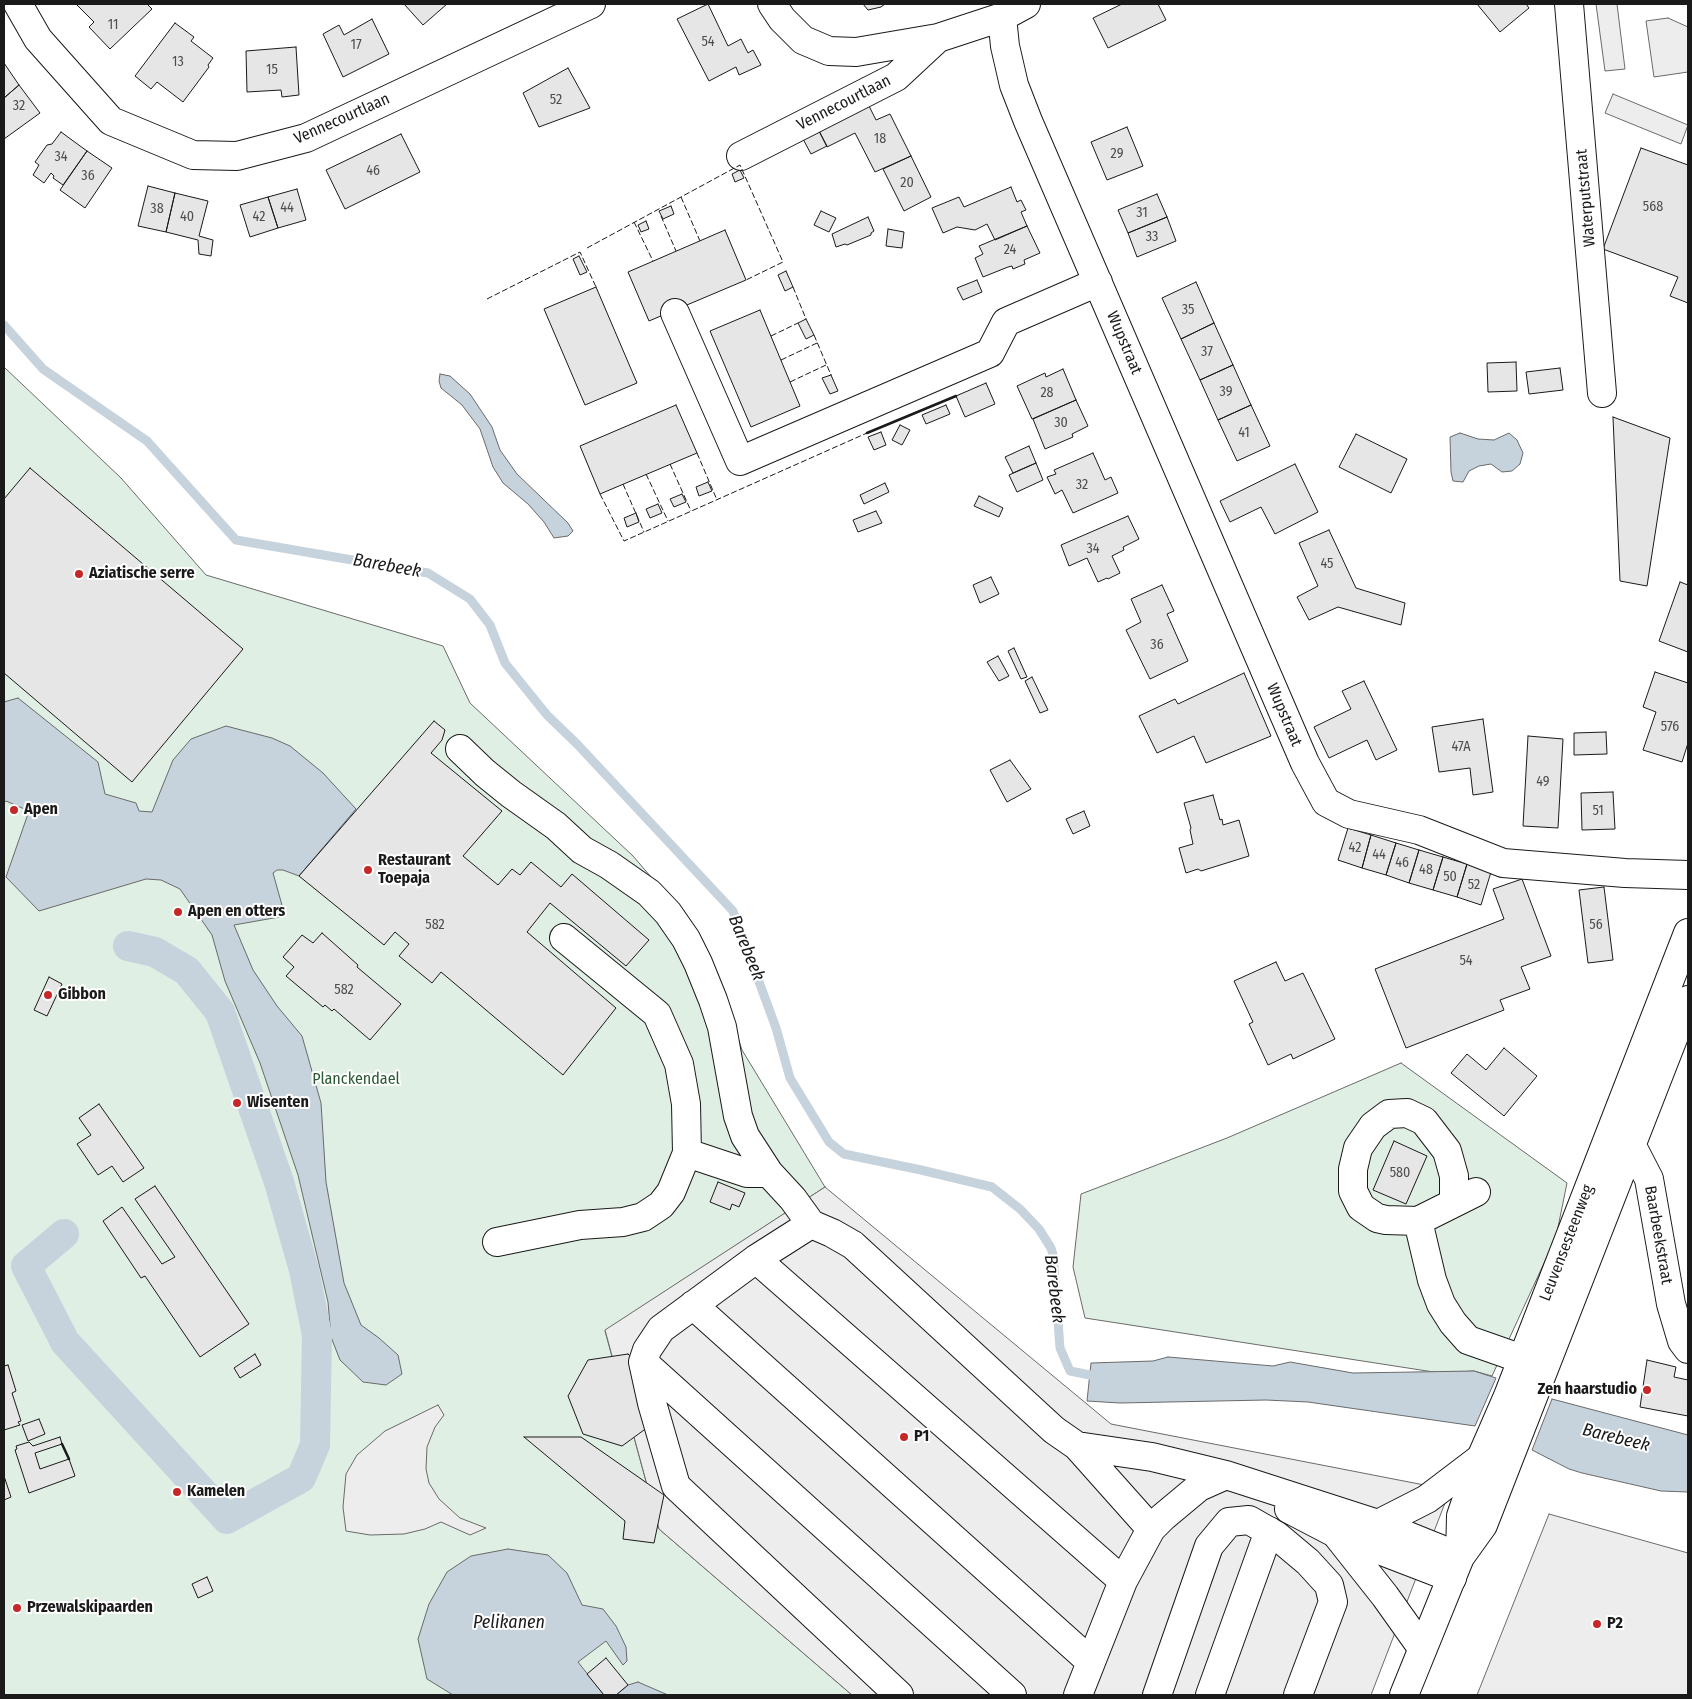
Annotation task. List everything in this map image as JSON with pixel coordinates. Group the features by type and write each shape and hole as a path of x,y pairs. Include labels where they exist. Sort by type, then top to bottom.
{"street":[{"name":"Vennecourtlaan","path":"18,4 38,39 111,121 193,155 237,156 306,138 591,4"},
{"name":"Vennecourtlaan","path":"772,4 782,18 803,40 829,51 856,52 938,38 1002,17"},
{"path":"1002,17 1026,4"},
{"name":"Waterputstraat","path":"1569,4 1602,393"},
{"name":"Wupstraat","path":"1002,17 1005,46 1014,85 1028,121 1305,763 1326,802 1349,814 1419,830 1503,863 1688,876"},
{"name":"Vennecourtlaan","path":"741,156 896,77 938,38"},
{"path":"675,313 740,461 990,353 1006,322 1098,282"},
{"path":"764,436 833,405 853,413"},
{"path":"460,748 485,773 556,826 582,850 649,893 668,914 686,939 713,1000 722,1026 738,1116 745,1136 770,1173 793,1199 811,1224 853,1245 1054,1430 1077,1446 1151,1529"},
{"name":"Leuvensesteenweg","path":"1404,1695 1456,1568 1483,1525 1599,1225 1621,1140 1688,933"},
{"path":"497,1242 580,1225 623,1222 643,1218 661,1205 671,1192 687,1153 686,1104 679,1064 657,1014 564,938"},
{"name":"Leuvensesteenweg","path":"1456,1568 1461,1516 1481,1458 1522,1358 1621,1140 1688,1000"},
{"path":"1407,1112 1424,1121 1447,1151 1454,1176 1465,1197 1418,1220 1386,1220 1377,1218 1361,1207 1353,1191 1353,1169 1358,1148 1373,1126 1389,1114 1407,1112"},
{"name":"Baarbeekstraat","path":"1621,1140 1648,1179 1671,1304 1682,1341 1688,1349"},
{"path":"687,1153 747,1173 770,1173"},
{"path":"1418,1220 1432,1280 1441,1304 1453,1323 1468,1340 1522,1358"},
{"path":"811,1224 756,1259 661,1330 647,1350 643,1362 652,1403 676,1486 899,1695"},
{"path":"756,1259 1123,1581"},
{"path":"693,1305 1091,1662"},
{"path":"643,1362 1012,1695"},
{"path":"1077,1446 1152,1457 1226,1475 1378,1524 1456,1568"},
{"path":"1378,1524 1427,1499 1481,1458"},
{"path":"1226,1475 1335,1533 1456,1568"},
{"path":"1078,1695 1123,1581 1151,1529 1199,1487 1226,1475"},
{"path":"1157,1695 1209,1546 1229,1522 1249,1520 1277,1536 1308,1562 1329,1585 1333,1602 1298,1695"},
{"path":"1210,1695 1269,1531"},
{"path":"1335,1533 1385,1596 1422,1648"}],"green space":[{"name":"Planckendael","path":"4,367 121,478 206,575 443,646 470,703 633,856 695,928 720,984 742,1050 825,1187 605,1331 659,1529 852,1695 4,1695"},
{"path":"1401,1063 1567,1183 1556,1237 1492,1376 1474,1371 1440,1373 1085,1318 1073,1267 1081,1194 1227,1138"}],"shaded area":[{"path":"1596,4 1617,4 1625,69 1605,71"},
{"path":"1668,18 1688,27 1688,72 1654,77 1646,21"},
{"path":"1613,94 1688,125 1681,144 1605,113"},
{"name":"P1","path":"825,1187 1111,1424 1450,1490 1371,1695 852,1695 659,1529 605,1330"},
{"path":"438,1405 444,1415 435,1427 427,1447 426,1469 429,1483 439,1499 460,1518 486,1528 470,1535 441,1522 425,1529 404,1534 370,1535 346,1531 343,1507 346,1474 357,1455 385,1431"},
{"name":"P2","path":"1549,1514 1688,1553 1688,1695 1477,1695"}],"water":[{"path":"440,374 450,376 470,394 492,427 500,450 517,474 568,523 573,531 568,536 554,538 544,522 528,504 503,483 493,467 480,429 462,405 441,388"},
{"path":"1460,433 1478,439 1494,440 1509,433 1517,440 1523,453 1520,464 1512,471 1502,472 1491,464 1479,466 1469,471 1463,482 1453,481 1450,437"},
{"path":"18,698 98,762 105,794 136,803 139,811 152,812 173,760 191,739 226,726 272,738 290,746 323,773 356,809 299,876 283,870 277,870 273,873 285,916 234,925 253,970 277,1006 302,1036 321,1103 326,1182 344,1283 361,1325 398,1355 402,1374 386,1385 363,1382 340,1360 331,1337 328,1302 298,1175 260,1063 225,981 212,935 180,889 161,880 146,879 39,911 6,877 29,811 6,801 4,803 4,702"},
{"path":"1168,1357 1273,1366 1290,1362 1353,1373 1474,1371 1496,1378 1475,1426 1308,1402 1266,1400 1120,1403 1087,1401 1091,1363 1153,1361"},
{"path":"1552,1399 1688,1435 1688,1492 1661,1491 1582,1473 1569,1469 1532,1450"},
{"name":"Pelikanen","path":"508,1549 548,1555 567,1573 582,1605 603,1609 616,1626 626,1647 627,1661 623,1665 606,1641 578,1662 604,1695 453,1695 427,1679 418,1639 429,1604 447,1572 471,1556"},
{"path":"638,1682 668,1695 616,1695 628,1685"}],"building":[{"path":"76,4 147,4 152,9 110,49 89,27 94,22"},
{"path":"404,4 447,4 423,25"},
{"path":"708,4 728,46 741,39 748,53 753,50 761,65 739,75 736,67 709,81 677,19"},
{"path":"863,4 885,4 868,10"},
{"path":"1122,4 1158,4 1166,20 1108,48 1093,18"},
{"path":"1477,4 1526,4 1529,8 1500,32"},
{"path":"372,19 389,54 343,77 323,34 339,25 344,35"},
{"path":"175,23 194,37 191,41 213,58 208,65 209,67 183,102 157,82 151,89 135,76"},
{"path":"296,47 299,95 282,97 281,90 247,92 246,51"},
{"path":"4,63 19,85 4,98"},
{"path":"568,68 590,108 539,127 523,93"},
{"path":"19,85 40,113 4,139 4,98"},
{"path":"868,104 876,120 890,114 911,156 875,172 855,133 827,147 818,129"},
{"path":"1127,127 1143,166 1107,180 1091,142"},
{"path":"818,129 827,146 811,154 803,139"},
{"path":"61,132 87,151 63,185 53,178 54,176 51,173 44,183 33,175 39,165 35,162 47,145 52,144"},
{"path":"401,134 420,172 345,209 326,170"},
{"path":"1641,148 1688,165 1688,303 1670,296 1678,277 1603,249"},
{"path":"87,151 112,168 85,208 60,190"},
{"path":"911,156 931,197 904,211 883,169"},
{"path":"740,170 744,178 735,182 732,174"},
{"path":"148,186 175,193 166,232 138,226"},
{"path":"1011,187 1017,202 1021,200 1026,210 1021,212 1027,226 995,240 987,224 975,230 957,227 943,233 932,208 959,197 964,207"},
{"path":"297,189 306,220 278,228 268,197"},
{"path":"175,193 208,201 199,236 213,240 211,256 199,254 198,240 166,232"},
{"path":"1157,194 1167,217 1128,233 1118,210"},
{"path":"268,197 278,228 250,237 240,205"},
{"path":"671,206 674,214 663,219 659,211"},
{"path":"821,211 836,218 829,232 814,225"},
{"path":"868,217 874,231 871,235 847,245 836,247 832,234"},
{"path":"1167,217 1176,241 1137,257 1128,233"},
{"path":"646,221 649,229 641,232 638,225"},
{"path":"1027,226 1040,253 1024,260 1025,264 1013,269 1012,266 1008,267 983,277 975,258 983,254 979,246"},
{"path":"888,229 904,232 902,248 886,246"},
{"path":"725,230 746,280 649,321 628,272"},
{"path":"579,256 587,272 580,275 573,259"},
{"path":"786,271 793,287 785,291 778,275"},
{"path":"977,280 982,292 963,300 957,288"},
{"path":"1196,282 1214,323 1181,339 1162,298"},
{"path":"596,287 637,383 585,405 544,309"},
{"path":"760,310 800,406 751,427 710,331"},
{"path":"806,319 814,335 806,339 798,323"},
{"path":"1214,323 1233,365 1200,380 1181,339"},
{"path":"1516,362 1517,391 1488,392 1487,363"},
{"path":"1233,365 1251,405 1218,420 1200,380"},
{"path":"1560,368 1563,390 1529,394 1526,372"},
{"path":"1063,369 1076,400 1032,419 1017,386 1045,373 1046,377"},
{"path":"831,375 838,391 830,394 822,378"},
{"path":"986,383 995,404 965,417 956,396"},
{"path":"1076,400 1088,426 1072,434 1073,437 1045,449 1033,419"},
{"path":"676,405 697,453 600,494 580,446"},
{"path":"946,405 950,414 926,424 922,415"},
{"path":"1251,405 1270,446 1237,461 1218,420"},
{"path":"1613,417 1670,438 1647,586 1620,581"},
{"path":"900,425 910,430 902,445 892,440"},
{"path":"881,432 886,445 874,450 868,437"},
{"path":"1356,434 1407,459 1391,493 1339,467"},
{"path":"1029,446 1036,463 1013,473 1005,457"},
{"path":"1093,453 1105,480 1111,477 1118,493 1073,513 1062,490 1055,494 1047,477 1056,474 1054,470"},
{"path":"1036,463 1043,480 1017,492 1009,475"},
{"path":"1295,464 1318,512 1275,534 1261,507 1230,522 1220,501"},
{"name":"Aziatische serre","path":"30,468 243,649 132,782 4,673 4,499"},
{"path":"708,482 712,491 699,496 696,487"},
{"path":"885,483 889,492 864,504 860,495"},
{"path":"682,494 686,502 674,507 670,499"},
{"path":"979,496 1003,508 999,517 974,506"},
{"path":"658,504 662,513 650,518 646,509"},
{"path":"876,511 882,523 858,532 853,520"},
{"path":"636,513 639,522 627,527 624,518"},
{"path":"1128,516 1139,539 1123,547 1124,550 1112,556 1120,573 1098,582 1087,558 1069,566 1061,545"},
{"path":"1329,530 1356,588 1405,603 1401,625 1338,607 1309,620 1297,597 1318,586 1299,543"},
{"path":"991,577 999,594 980,603 973,585"},
{"path":"1680,582 1688,585 1688,652 1659,641"},
{"path":"1162,585 1174,611 1167,614 1188,661 1150,679 1126,630 1141,622 1131,599"},
{"path":"1014,648 1027,677 1021,679 1008,651"},
{"path":"998,656 1009,676 999,681 987,662"},
{"path":"1655,672 1688,683 1688,743 1682,762 1643,750 1656,712 1643,707"},
{"path":"1244,673 1271,736 1206,763 1194,736 1157,753 1139,716 1175,699 1178,704"},
{"path":"1032,677 1048,710 1040,713 1025,681"},
{"path":"1364,681 1397,750 1376,760 1367,740 1329,758 1314,727 1351,709 1342,691"},
{"path":"1483,719 1493,792 1473,795 1470,768 1439,772 1432,727"},
{"path":"434,721 445,730 442,740 431,753 502,811 463,856 498,885 512,869 520,875 531,862 561,887 572,874 649,940 626,966 550,903 527,932 616,1008 563,1075 441,972 432,983 399,956 409,944 395,932 384,945 299,876"},
{"path":"1606,732 1607,754 1574,755 1574,733"},
{"path":"1528,736 1563,739 1558,828 1523,826"},
{"path":"1010,760 1031,789 1007,802 990,770"},
{"path":"1613,792 1615,829 1582,830 1581,793"},
{"path":"1213,795 1223,825 1239,820 1249,856 1201,871 1198,869 1186,873 1179,848 1193,844 1184,803"},
{"path":"1084,811 1090,826 1073,834 1066,819"},
{"path":"1348,828 1371,835 1362,868 1338,860"},
{"path":"1371,835 1396,843 1386,875 1362,868"},
{"path":"1396,843 1419,850 1409,883 1386,875"},
{"path":"1419,850 1443,857 1433,890 1409,883"},
{"path":"1443,857 1467,864 1457,897 1433,890"},
{"path":"1467,864 1491,872 1481,905 1457,897"},
{"path":"1522,879 1551,956 1521,967 1530,989 1500,1000 1504,1010 1406,1048 1375,969 1504,919 1493,889"},
{"path":"1604,887 1613,960 1588,963 1579,890"},
{"path":"322,933 358,965 357,967 401,1004 370,1040 334,1009 332,1011 325,1005 323,1007 286,976 294,967 283,957 302,935 313,943"},
{"path":"1276,962 1285,981 1303,973 1335,1039 1293,1059 1291,1054 1268,1065 1249,1024 1253,1022 1234,981"},
{"path":"49,977 62,984 47,1016 34,1010"},
{"path":"1504,1048 1537,1076 1504,1116 1451,1073 1467,1054 1486,1070"},
{"path":"99,1104 144,1168 123,1182 112,1166 98,1175 77,1144 91,1135 79,1118"},
{"path":"1394,1141 1427,1156 1406,1204 1373,1190"},
{"path":"718,1182 745,1193 739,1207 732,1204 730,1210 710,1202"},
{"path":"155,1186 249,1324 200,1357 145,1276 141,1278 103,1221 122,1207 162,1264 175,1257 135,1199"},
{"path":"255,1354 261,1365 240,1378 234,1368"},
{"path":"628,1354 658,1381 655,1422 622,1446 583,1434 568,1396 588,1360"},
{"path":"1647,1360 1676,1367 1674,1377 1688,1380 1688,1416 1640,1407"},
{"path":"8,1365 16,1391 12,1393 21,1421 18,1422 20,1425 4,1430 4,1366"},
{"path":"39,1419 45,1434 28,1441 22,1425"},
{"path":"60,1437 62,1444 35,1453 40,1469 69,1459 75,1476 29,1493 15,1450 17,1449 16,1446 29,1442 33,1446"},
{"path":"524,1437 581,1437 664,1495 654,1543 623,1539 625,1521"},
{"path":"4,1476 11,1497 4,1500"},
{"path":"207,1577 213,1591 198,1598 192,1584"},
{"path":"606,1658 628,1685 616,1695 604,1695 587,1674"}],"waterway":[{"name":"Barebeek","path":"4,325 43,369 147,441 236,540 428,573 470,599 490,625 505,663 547,715 577,744 733,911 776,1028 790,1078 829,1142 844,1154 992,1187 1020,1209 1039,1229 1051,1248 1060,1348 1070,1371 1100,1377"},
{"path":"64,1234 26,1266 65,1342 227,1519 301,1478 315,1445 317,1335 304,1270 279,1182 220,1012 187,971 155,952 128,946"}],"fence":[{"path":"587,248 740,165 783,262 746,280"},
{"path":"681,197 700,241"},
{"path":"661,216 676,251"},
{"path":"634,222 653,261"},
{"path":"487,299 580,252 596,287"},
{"path":"793,287 806,319"},
{"path":"771,336 798,323"},
{"path":"814,335 831,375"},
{"path":"781,360 817,343"},
{"path":"790,382 826,365"},
{"path":"600,494 624,541 867,433"},
{"path":"697,453 717,500"},
{"path":"670,464 691,511"},
{"path":"646,474 668,521"},
{"path":"623,484 644,532"}],"wall":[{"path":"867,433 956,396"},
{"path":"62,1444 69,1459"}],"place":[{"name":"Aziatische serre","path":"79,574"},
{"name":"Apen","path":"14,810"},
{"name":"Restaurant Toepaja","path":"368,870"},
{"name":"Apen en otters","path":"178,912"},
{"name":"Gibbon","path":"48,995"},
{"name":"Wisenten","path":"237,1103"},
{"name":"Zen haarstudio","path":"1647,1390"},
{"name":"P1","path":"904,1437"},
{"name":"Kamelen","path":"177,1492"},
{"name":"Przewalskipaarden","path":"17,1608"},
{"name":"P2","path":"1597,1624"}]}
